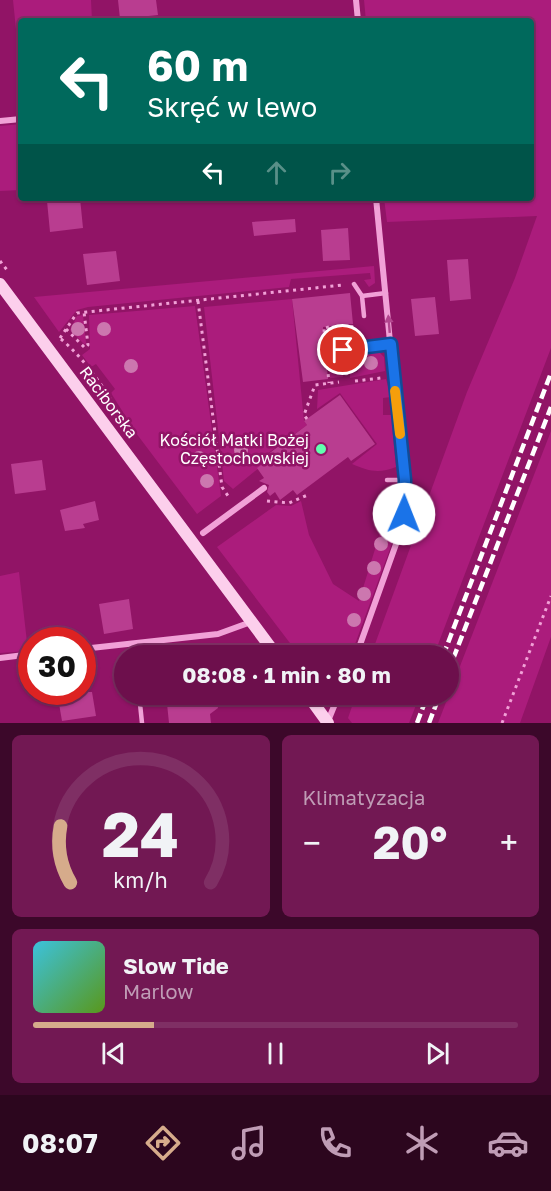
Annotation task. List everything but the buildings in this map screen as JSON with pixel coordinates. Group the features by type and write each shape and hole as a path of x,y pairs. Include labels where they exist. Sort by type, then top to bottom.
{"main road":[{"name":"Raciborska","path":"0,284 270,645"},
{"path":"315,705 327,723"}],"street":[{"path":"356,0 358,18"},
{"path":"0,121 18,118"},
{"path":"360,645 400,533 404,514 405,480 402,445 376,201"},
{"path":"203,533 264,488"},
{"path":"96,647 218,634 239,628 252,621"},
{"path":"0,658 18,656"},
{"path":"327,723 334,705"}],"lane":[{"path":"354,284 362,296 364,316"},
{"path":"362,296 386,293"},
{"path":"346,374 343,350 391,344"},
{"path":"387,480 405,480"},
{"path":"140,705 142,723"}],"path":[{"path":"60,338 77,313 354,284"},
{"path":"198,301 222,487 237,508"},
{"path":"66,329 85,348 88,345 84,312"},
{"path":"361,348 358,321 364,316"},
{"path":"329,383 324,330 358,326"},
{"path":"307,418 304,415 315,385"},
{"path":"251,498 290,503 310,494"},
{"path":"502,723 551,596"}],"shaded area":[{"path":"13,0 91,0 92,18 18,18 18,49"},
{"path":"364,0 551,0 551,348 438,645 375,645 467,392 515,278 537,216 387,222 384,201 534,201 534,18 366,18"},
{"path":"18,124 18,190 0,191 0,126"},
{"path":"374,266 375,283 369,287 364,280 371,279 370,273 291,279 289,287 88,307 77,310 59,332 34,297"},
{"path":"292,299 304,421 307,425 267,454 270,459 233,489 224,481 204,307"},
{"path":"195,306 221,496 197,514 136,433 111,393 115,389 96,364 91,367 82,355 90,349 89,315"},
{"path":"83,315 85,345 70,330 77,316"},
{"path":"326,332 330,332 333,373 342,372 343,377 330,378"},
{"path":"378,351 384,357 385,371 350,378 350,373 358,372 356,354"},
{"path":"386,379 391,397 383,398 383,415 391,415 396,467 374,471 352,464 377,444 340,393 317,409 318,390"},
{"path":"551,431 551,637 520,723 438,723 445,705 459,705 459,669"},
{"path":"388,488 398,489 398,523 384,516"},
{"path":"301,501 309,535 333,584 359,601 380,533 394,538 355,645 291,645 217,547 276,505 291,506"},
{"path":"19,572 25,627 18,627 18,652 0,653 0,576"},
{"path":"352,705 416,705 409,723 352,723 348,718"}],"railway":[{"path":"447,645 551,373"},
{"path":"458,645 551,407"},
{"path":"417,723 424,705"},
{"path":"429,723 436,705"}],"slow traffic":[{"path":"395,391 400,434"}],"place":[{"name":"Kościół Matki Bożej Częstochowskiej","path":"321,449"}],"route":[{"path":"343,350 391,344 405,480 404,514"}]}
